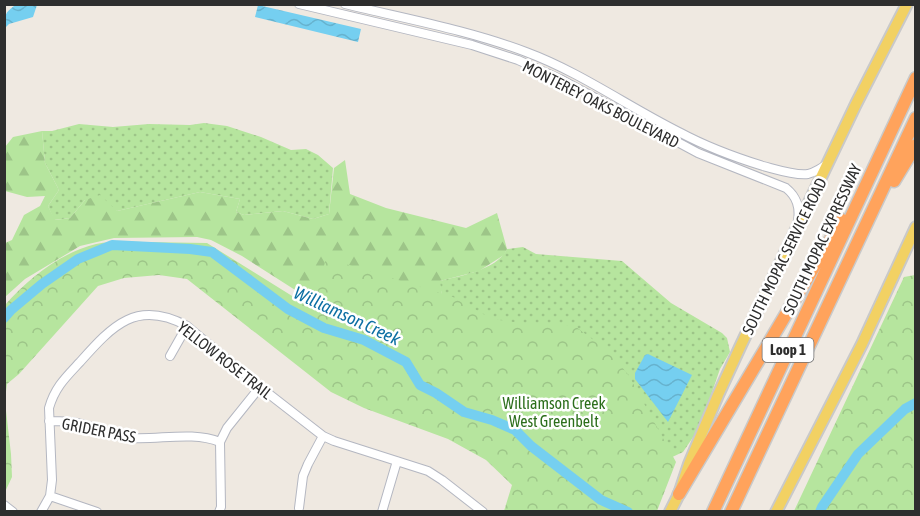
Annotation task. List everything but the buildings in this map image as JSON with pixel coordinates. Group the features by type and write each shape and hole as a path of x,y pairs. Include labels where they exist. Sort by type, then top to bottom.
{"highway":[{"name":"SOUTH MOPAC EXPRESSWAY","path":"714,509 915,78"},
{"name":"SOUTH MOPAC EXPRESSWAY","path":"731,512 915,118"},
{"path":"874,209 893,183 915,145"},
{"path":"679,494 840,222 862,192"},
{"path":"738,512 748,475"}],"main road":[{"name":"SOUTH MOPAC SERVICE ROAD","path":"670,512 718,395 869,78 907,4"},
{"path":"776,512 862,344 915,227"}],"street":[{"name":"MONTEREY OAKS BOULEVARD","path":"299,4 472,45 546,72 698,153 786,188 798,203 798,228"},
{"name":"MONTEREY OAKS BOULEVARD","path":"345,4 483,38 526,52 567,70 679,132 725,153 757,164 804,174 820,169 829,163"},
{"name":"YELLOW ROSE TRAIL","path":"41,512 50,496 52,480 49,421 52,397 58,386 114,326 135,317 148,315 174,319 187,327 323,436 428,471 442,480 472,508 483,512"},
{"path":"170,356 187,327"},
{"path":"219,512 220,442 227,428 260,387"},
{"name":"GRIDER PASS","path":"49,421 81,424 123,437 196,437 220,442"},
{"path":"299,508 303,476 323,436"},
{"path":"382,512 397,461"},
{"path":"50,496 97,512"}],"green space":[{"path":"204,123 227,126 291,150 306,149 318,155 333,168 329,214 313,219 283,211 244,215 236,212 240,199 200,192 117,211 85,200 70,218 54,220 48,206 59,190 45,163 42,131 52,131 79,124 113,127"},
{"path":"42,131 45,163 59,190 48,206 55,220 70,218 85,200 100,195 117,211 200,192 240,199 236,212 244,215 283,211 313,219 329,214 334,168 345,160 350,194 386,208 466,228 497,213 507,249 504,255 479,271 440,281 442,295 345,304 303,295 242,256 211,240 197,237 114,238 80,246 25,279 5,297 5,243 12,240 24,215 40,206 45,196 27,197 5,191 5,147 13,137"},
{"name":"Williamson Creek West Greenbelt","path":"207,243 313,309 326,258 453,297 492,319 527,324 555,323 576,327 611,353 629,376 676,462 657,511 504,511 512,485 486,460 448,439 364,408 331,392 187,279 159,275 124,278 98,286 19,374 7,384 5,399 5,305 35,276 58,260 96,244"},
{"path":"523,247 536,254 622,261 671,303 727,338 730,352 720,369 700,427 683,452 668,459 442,295 439,281 487,267 502,256 507,249"},
{"path":"915,275 915,511 794,511 904,277"},
{"path":"5,402 12,477 5,492"}],"water":[{"path":"17,4 37,5 33,17 9,24 5,28 6,14"},
{"path":"258,5 361,29 358,42 255,17"},
{"path":"648,354 692,375 668,422 635,379 635,373 645,355"}],"waterway":[{"name":"Williamson Creek","path":"4,318 42,284 78,259 112,245 212,252 288,309 324,328 364,340 406,362 420,385 464,412 515,430 531,446 601,500 628,512"},
{"name":"Williamson Creek","path":"820,512 858,454 905,409 916,403"}]}
